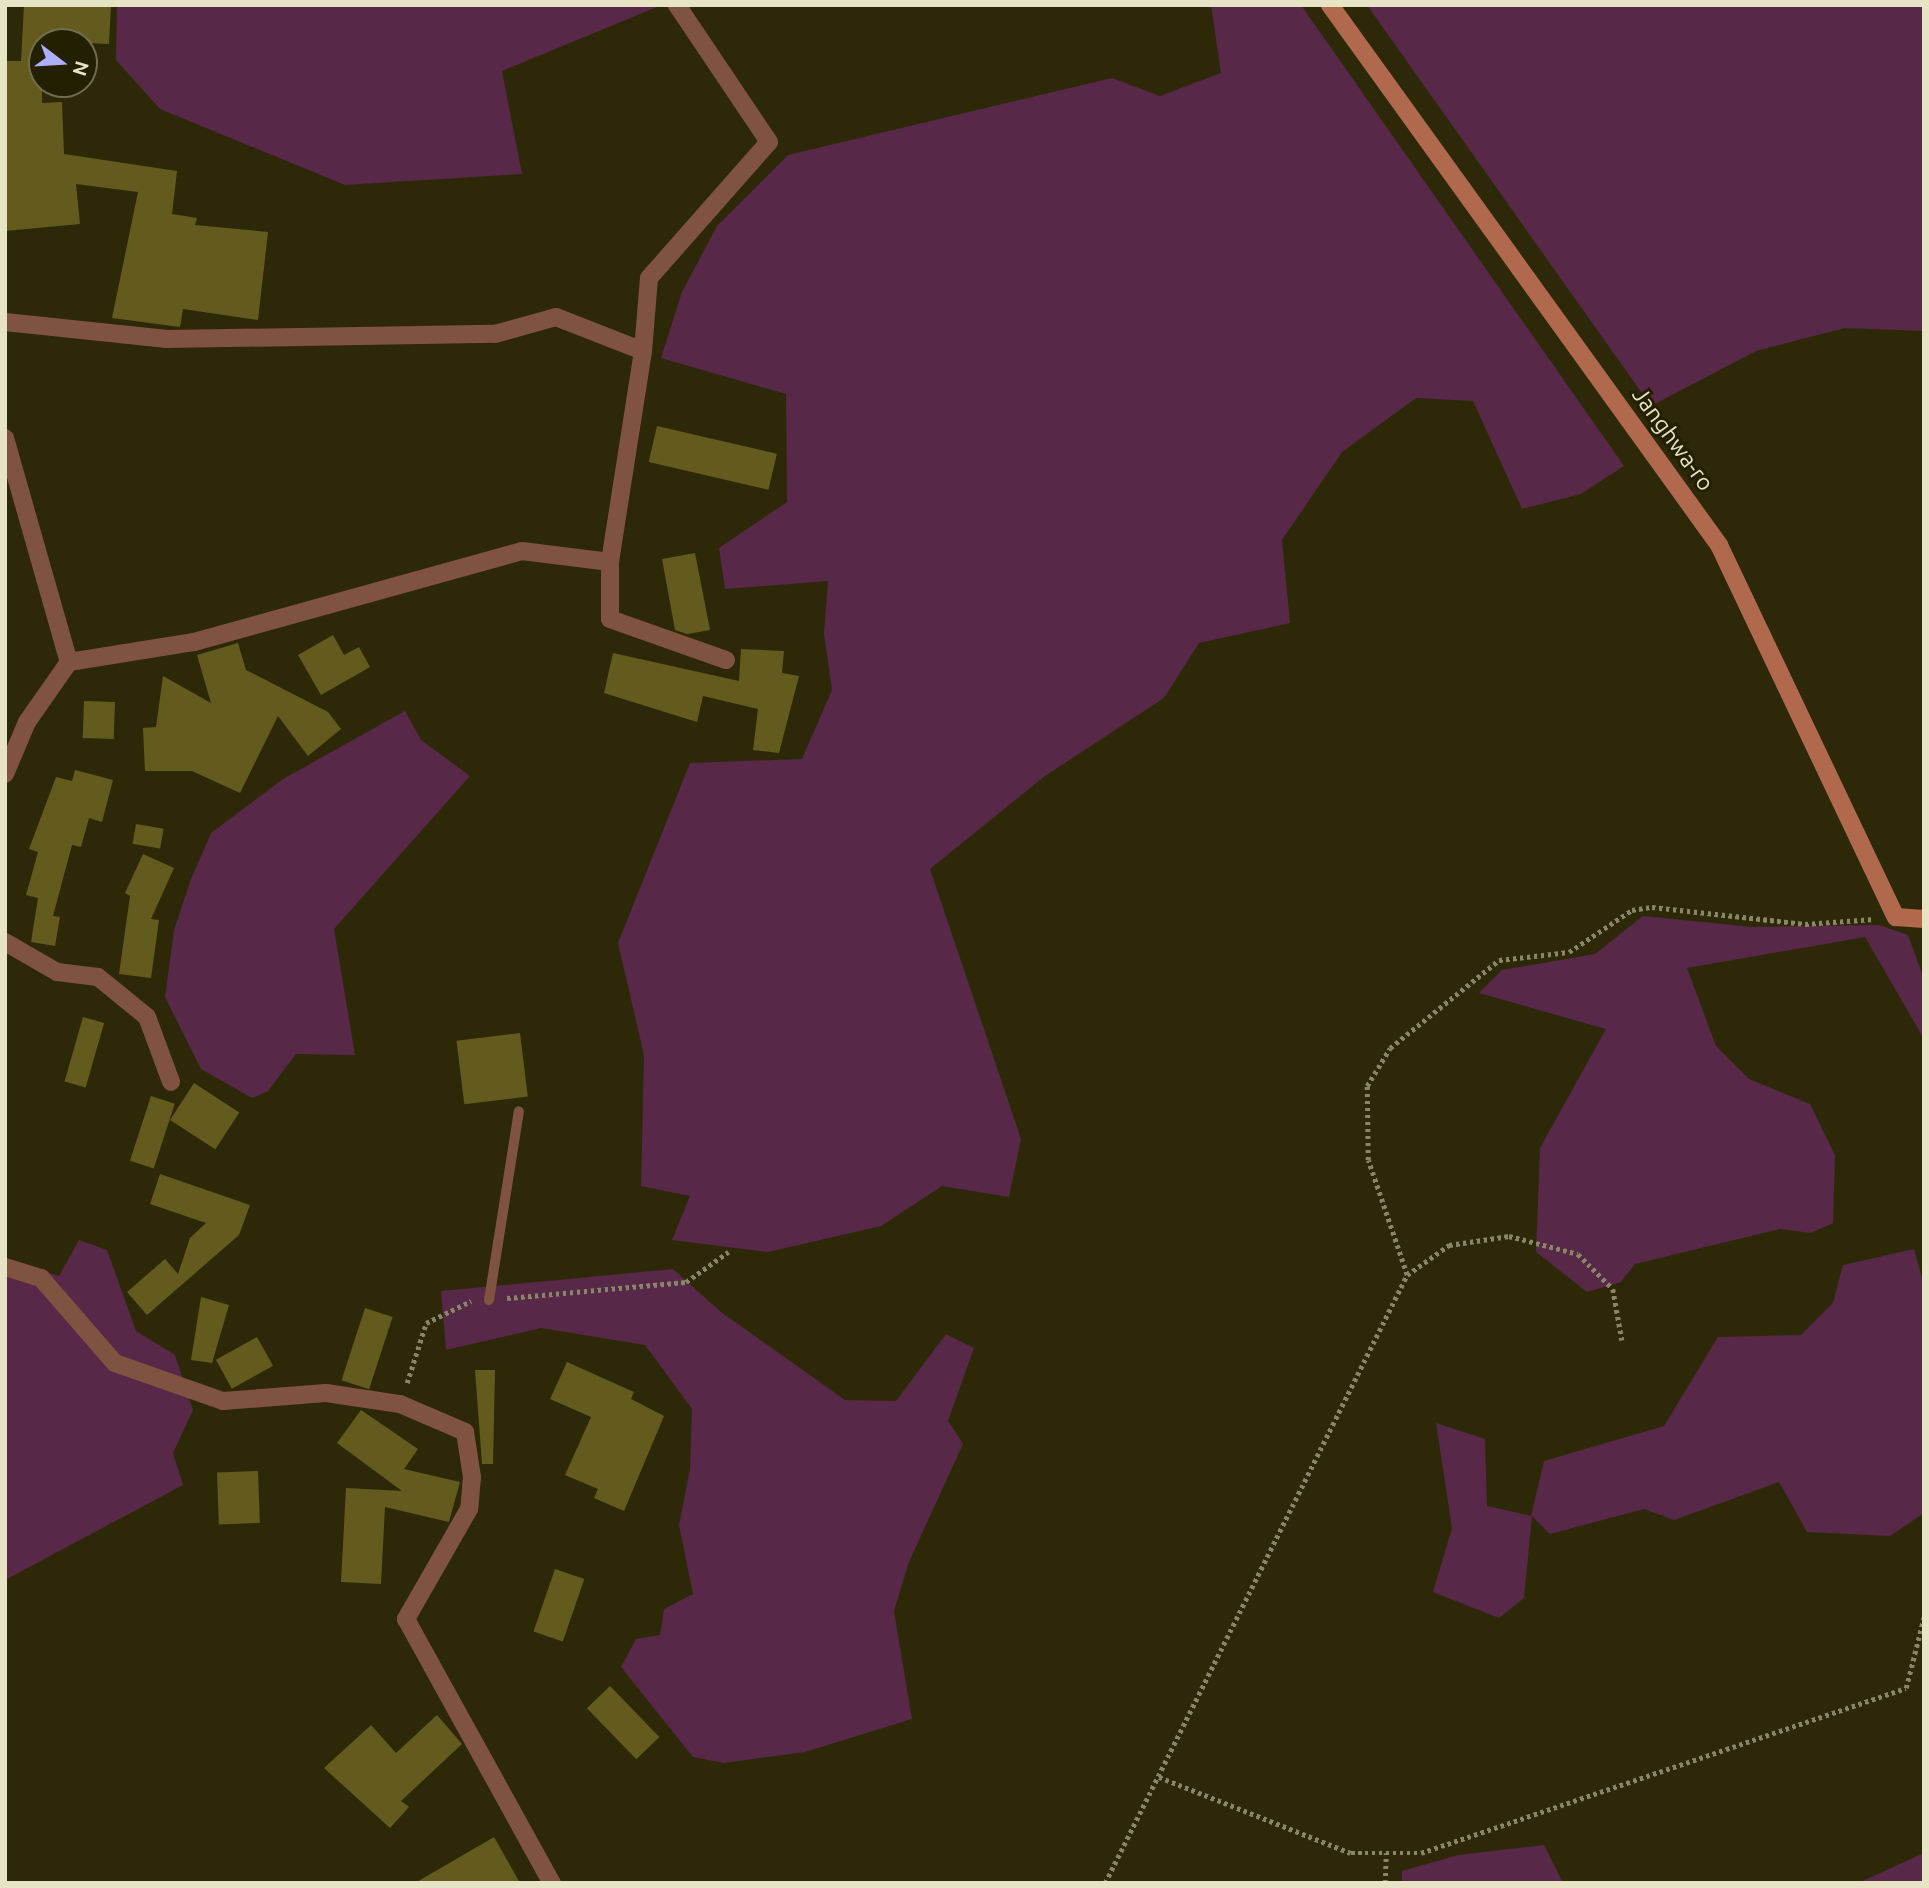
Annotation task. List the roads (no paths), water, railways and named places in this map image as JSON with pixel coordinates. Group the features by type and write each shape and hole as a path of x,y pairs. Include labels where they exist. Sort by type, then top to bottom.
{"street":[{"path":"677,5 769,142 649,278 643,351 610,562 610,619 726,660"},
{"name":"Janghwa-ro","path":"1330,5 1719,545 1896,917 1924,919"},
{"path":"5,322 167,339 495,334 556,317 643,351"},
{"path":"5,438 69,662"},
{"path":"5,774 27,722 69,662 194,642 522,551 610,562"},
{"path":"5,942 57,972 98,977 147,1017 171,1082"},
{"path":"5,1267 41,1278 116,1363 223,1401 326,1393 400,1404 465,1432 472,1477 469,1509 406,1619 552,1883"}],"lane":[{"path":"489,1300 519,1111"}]}
